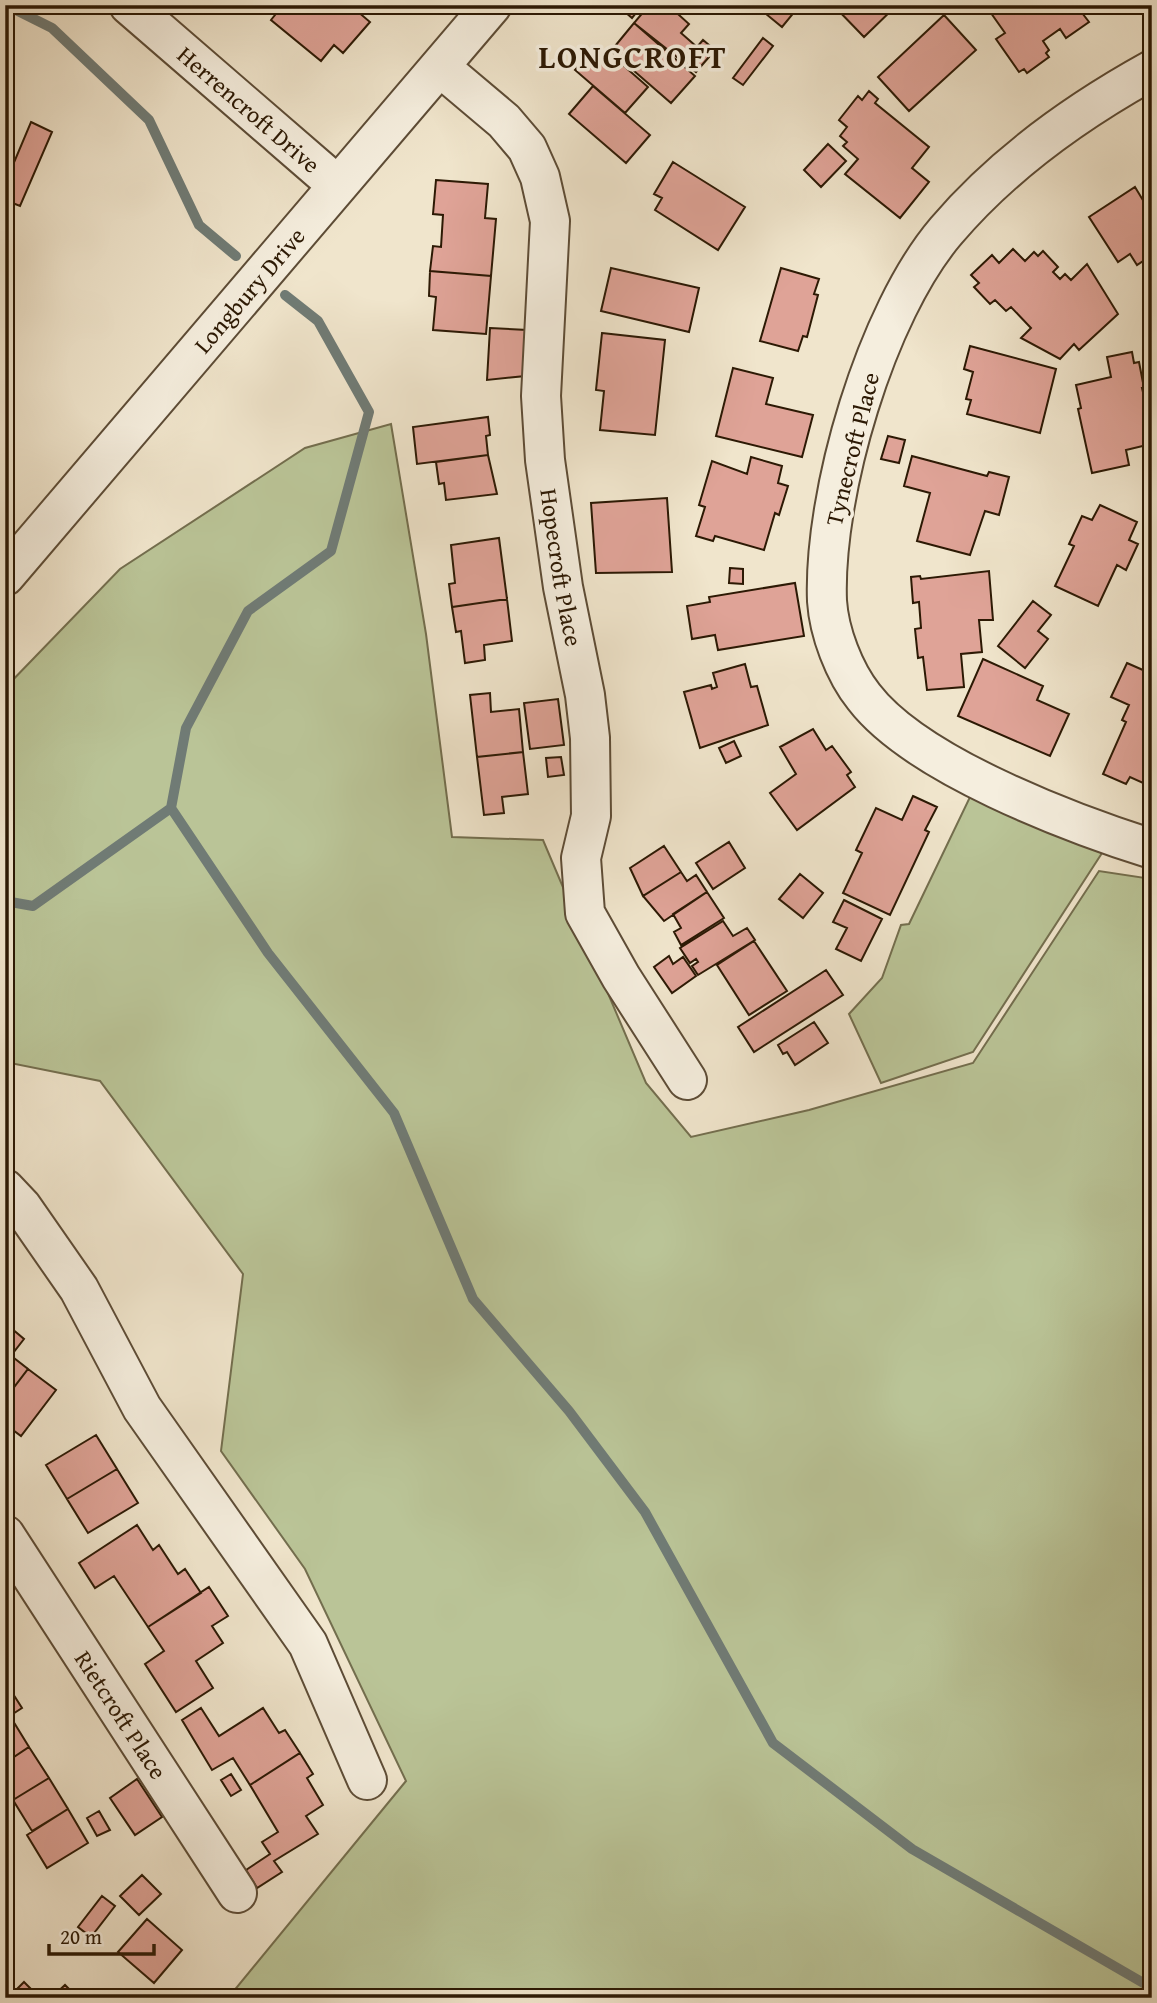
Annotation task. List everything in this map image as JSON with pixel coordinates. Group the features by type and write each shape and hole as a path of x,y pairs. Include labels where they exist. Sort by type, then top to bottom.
{"street":[{"name":"Herrencroft Drive","path":"129,5 337,186"},
{"name":"Longbury Drive","path":"5,576 492,5"},
{"name":"Hopecroft Place","path":"440,68 504,121 527,148 540,177 550,221 541,396 545,460 563,587 585,695 590,738 591,816 581,858 585,913 621,977 687,1080"},
{"name":"Tynecroft Place","path":"1152,70 1082,114 1001,174 945,232 903,292 878,348 844,464 829,543 827,604 839,653 864,697 901,734 967,774 1152,849"},
{"path":"5,1189 22,1207 79,1289 142,1408 308,1644 367,1780"},
{"name":"Rietcroft Place","path":"5,1535 237,1893"}],"green space":[{"path":"391,424 426,634 452,837 543,840 646,1083 691,1137 809,1110 973,1063 1099,871 1152,879 1152,1998 228,1998 406,1781 305,1569 221,1451 243,1274 100,1081 5,1062 5,688 120,569 305,448"},
{"path":"970,797 1104,850 973,1052 881,1083 849,1014 882,978 901,925 909,924"}],"building":[{"path":"283,5 350,5 370,22 343,53 334,45 321,61 271,20"},
{"path":"617,5 635,5 639,9 632,18"},
{"path":"640,5 668,5 689,24 681,33 697,47 703,40 715,50 696,72 634,23 645,10"},
{"path":"774,5 790,5 796,10 782,27 766,14"},
{"path":"833,5 897,5 864,37"},
{"path":"1076,5 1089,22 1066,38 1060,29 1043,41 1049,50 1046,53 1049,57 1027,73 1024,69 1019,72 996,39 1005,33 986,6"},
{"path":"944,15 976,50 909,111 878,77"},
{"path":"634,23 695,76 671,103 611,51"},
{"path":"763,38 773,46 743,85 733,78"},
{"path":"591,52 609,68 616,59 648,87 625,113 575,70"},
{"path":"593,86 650,135 626,163 569,114"},
{"path":"869,91 878,99 875,103 929,147 912,168 929,182 900,218 845,174 858,159 843,146 847,142 840,136 847,127 839,120 858,96 862,100"},
{"path":"31,122 52,132 20,206 5,200 5,170 10,172"},
{"path":"828,144 846,161 821,187 804,170"},
{"path":"673,162 745,207 718,250 655,210 662,198 654,194"},
{"path":"436,180 488,184 485,218 496,219 491,276 430,271 433,246 441,247 443,215 433,214"},
{"path":"1135,187 1147,207 1152,204 1152,255 1137,265 1130,254 1118,262 1089,217"},
{"path":"1013,249 1025,261 1034,252 1038,256 1043,251 1058,267 1053,272 1060,279 1065,274 1071,280 1087,264 1118,314 1079,350 1074,344 1060,359 1021,338 1031,328 1011,307 1006,311 995,300 990,304 974,287 979,283 971,275 992,255 999,263"},
{"path":"611,268 699,288 689,332 601,311"},
{"path":"781,268 819,279 814,294 818,295 807,337 803,336 798,351 760,341"},
{"path":"430,271 491,276 486,334 433,330 436,297 429,296"},
{"path":"490,328 527,330 525,376 487,380"},
{"path":"602,333 665,340 655,435 600,430 604,391 596,390"},
{"path":"970,346 1056,369 1040,433 967,414 971,400 966,399 973,372 964,369"},
{"path":"1132,352 1134,363 1139,362 1151,444 1126,450 1129,465 1092,473 1078,409 1081,408 1076,385 1111,377 1107,357"},
{"path":"733,368 773,378 766,404 813,415 802,457 716,436"},
{"path":"488,417 488,455 417,464 413,427"},
{"path":"888,436 905,440 899,463 881,459"},
{"path":"488,455 497,494 446,500 444,483 439,484 436,462"},
{"path":"912,456 987,476 989,472 1009,477 999,515 985,511 970,555 917,541 930,493 904,486"},
{"path":"751,457 782,466 778,483 788,486 779,515 775,513 764,550 715,536 713,541 696,536 705,507 699,505 712,461 747,474"},
{"path":"667,498 672,572 596,573 591,503"},
{"path":"1100,505 1137,522 1129,540 1138,544 1126,570 1117,565 1098,606 1055,586 1074,546 1069,544 1082,516 1092,520"},
{"path":"499,538 507,599 452,607 449,584 455,583 451,545"},
{"path":"730,568 743,569 743,584 729,583"},
{"path":"989,571 993,620 979,620 982,652 961,654 964,687 927,690 923,657 918,658 915,629 921,628 919,602 913,603 911,577 920,576 921,579"},
{"path":"795,583 804,636 718,650 715,635 692,639 687,606 710,602 709,597"},
{"path":"507,599 512,641 484,645 485,660 465,663 461,631 456,632 452,607"},
{"path":"1033,601 1051,615 1038,631 1048,639 1025,668 998,646"},
{"path":"983,659 1043,686 1037,700 1069,714 1050,756 958,716"},
{"path":"1127,663 1152,674 1152,711 1148,718 1152,720 1152,787 1130,777 1126,784 1103,774 1126,722 1122,720 1129,705 1111,697"},
{"path":"745,664 751,687 757,686 768,725 700,748 684,692 711,685 712,689 717,687 713,673"},
{"path":"490,693 491,712 519,709 523,752 477,757 470,695"},
{"path":"558,699 564,745 530,749 524,703"},
{"path":"813,729 826,750 832,746 851,772 847,775 855,787 797,830 770,793 796,774 780,747"},
{"path":"734,741 741,756 726,763 719,748"},
{"path":"523,752 528,794 502,797 504,813 484,815 477,757"},
{"path":"561,757 564,775 548,777 546,758"},
{"path":"913,796 937,807 925,830 929,832 890,915 843,893 862,853 856,850 876,808 902,820"},
{"path":"729,842 745,868 713,889 696,863"},
{"path":"664,846 681,872 643,896 630,868"},
{"path":"681,872 687,881 696,875 707,892 664,921 643,896"},
{"path":"800,874 823,893 803,918 779,899"},
{"path":"707,892 724,918 681,945 674,932 681,928 673,914"},
{"path":"844,900 882,919 861,961 836,949 847,928 833,922"},
{"path":"723,921 733,936 747,928 755,940 698,975 692,966 698,962 696,959 690,963 680,948"},
{"path":"754,941 787,991 749,1015 717,965"},
{"path":"669,956 673,964 683,957 696,976 672,993 654,967"},
{"path":"826,970 843,995 754,1052 738,1027"},
{"path":"814,1022 828,1043 795,1065 787,1052 783,1054 778,1045"},
{"path":"11,1328 24,1339 13,1353 5,1347 5,1334"},
{"path":"5,1351 28,1369 5,1399"},
{"path":"28,1369 56,1390 21,1436 5,1424 5,1399"},
{"path":"96,1435 117,1469 67,1499 46,1465"},
{"path":"117,1469 138,1503 88,1533 67,1499"},
{"path":"137,1525 153,1550 159,1545 178,1574 185,1569 201,1593 148,1627 114,1576 95,1588 79,1563"},
{"path":"209,1587 228,1616 212,1626 223,1643 196,1661 213,1688 176,1712 145,1664 164,1651 148,1627"},
{"path":"8,1686 22,1708 5,1719 5,1688"},
{"path":"201,1708 219,1736 263,1708 279,1733 285,1730 300,1753 250,1785 233,1758 212,1770 182,1720"},
{"path":"10,1716 29,1747 5,1763 5,1719"},
{"path":"29,1747 49,1778 13,1800 5,1788 5,1763"},
{"path":"300,1753 313,1774 307,1778 323,1805 306,1816 318,1834 274,1861 282,1872 257,1888 246,1870 270,1854 262,1842 278,1832 250,1785"},
{"path":"231,1774 241,1790 231,1796 221,1780"},
{"path":"49,1778 68,1809 32,1831 13,1800"},
{"path":"137,1779 162,1817 135,1835 110,1798"},
{"path":"68,1809 88,1843 47,1868 27,1835"},
{"path":"99,1811 110,1830 97,1836 87,1818"},
{"path":"142,1875 161,1894 139,1915 120,1896"},
{"path":"102,1896 115,1906 91,1937 78,1927"},
{"path":"147,1919 182,1950 154,1983 118,1952"},
{"path":"24,1982 39,1997 45,1991 52,1997 65,1985 78,1998 8,1998"}],"waterway":[{"path":"6,5 52,28 149,120 199,225 236,256"},
{"path":"171,808 186,728 248,611 331,551 369,412 318,321 285,295"},
{"path":"5,901 33,906 171,808 268,953 394,1113 473,1299 569,1411 645,1512 773,1743 912,1849 1152,1988"}],"district":[{"name":"LONGCROFT","path":"633,56"}]}
